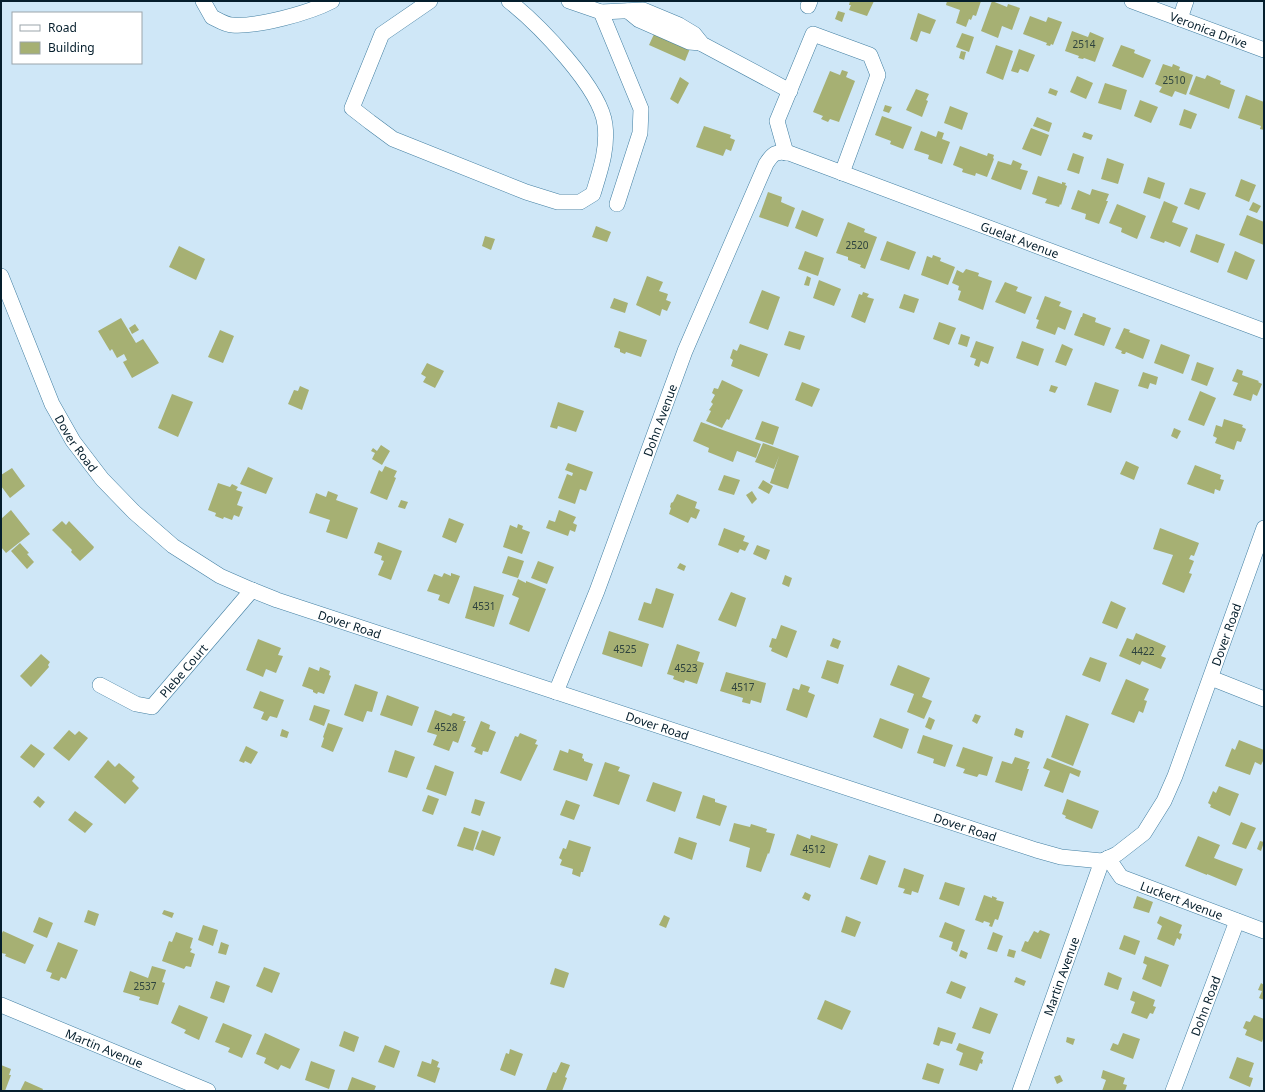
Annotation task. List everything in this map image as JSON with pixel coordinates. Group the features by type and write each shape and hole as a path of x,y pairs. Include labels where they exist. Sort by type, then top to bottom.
{"street":[{"path":"204,1 212,17 231,25 256,24 303,13 332,1"},
{"path":"430,1 382,34 352,108 393,139 416,149 526,192 558,202 580,202 593,194 603,161 606,140 605,123 591,90 562,53 526,14 509,1"},
{"path":"569,1 600,12 643,10 679,25 694,34 702,44 790,90"},
{"name":"Veronica Drive","path":"1132,1 1264,50"},
{"path":"1180,19 1186,1"},
{"path":"600,12 641,109 640,133 617,204"},
{"path":"781,153 777,121 813,34 870,55 878,75 842,173"},
{"name":"Guelat Avenue","path":"781,153 842,173 1264,331"},
{"name":"Dohn Avenue","path":"556,692 597,591 685,351 766,164 771,156 781,153"},
{"name":"Dover Road","path":"1,276 52,404 74,441 102,479 134,512 173,546 220,576 252,590 556,692 1061,857 1105,860 1117,854 1144,833 1164,801 1211,678 1264,528"},
{"name":"Plebe Court","path":"100,686 136,704 152,707 252,590"},
{"path":"1211,678 1264,699"},
{"name":"Luckert Avenue","path":"1105,860 1122,877 1264,931"},
{"name":"Martin Avenue","path":"1020,1091 1105,860"},
{"name":"Dohn Road","path":"1173,1091 1237,921"},
{"name":"Martin Avenue","path":"1,1005 208,1091"}],"building":[{"path":"850,1 874,1 867,16 849,10 851,5 849,5"},
{"path":"947,1 981,1 976,16 973,15 971,20 969,19 966,27 956,23 960,10 946,5"},
{"path":"992,1 1007,7 1008,4 1020,8 1012,30 1002,26 998,38 981,31"},
{"path":"838,11 845,13 842,22 835,19"},
{"path":"918,13 936,20 930,34 921,31 917,42 910,39"},
{"path":"1030,16 1046,22 1048,17 1062,22 1053,45 1046,45 1047,43 1023,34"},
{"path":"1072,31 1088,37 1090,32 1104,38 1095,62 1084,58 1078,58 1079,56 1065,51"},
{"path":"655,32 691,46 685,61 649,45"},
{"path":"962,33 974,37 969,52 956,47"},
{"path":"996,45 1013,51 1003,80 986,73"},
{"path":"1121,45 1135,50 1134,53 1151,60 1143,78 1112,66"},
{"path":"1019,49 1035,55 1028,72 1020,69 1018,73 1011,71"},
{"path":"961,51 966,52 964,60 959,58"},
{"path":"1163,64 1172,67 1173,64 1180,67 1179,70 1193,75 1186,95 1175,91 1172,97 1159,92 1162,87 1155,84"},
{"path":"842,70 848,72 846,77 855,81 839,122 830,119 828,122 821,119 823,116 813,112 830,71 840,75"},
{"path":"1207,75 1221,81 1220,84 1235,90 1229,109 1189,94 1196,76 1205,79"},
{"path":"1077,76 1093,83 1086,99 1070,92"},
{"path":"680,77 689,83 678,104 670,99"},
{"path":"1105,83 1127,90 1121,110 1098,103"},
{"path":"1050,88 1058,91 1056,96 1048,93"},
{"path":"916,89 929,94 922,117 906,110"},
{"path":"1246,95 1264,102 1264,130 1260,129 1261,126 1238,118"},
{"path":"1140,100 1158,107 1151,123 1134,116"},
{"path":"885,105 892,107 889,113 883,111"},
{"path":"950,106 968,113 962,130 944,123"},
{"path":"1184,109 1197,114 1191,129 1179,125"},
{"path":"882,116 912,127 903,149 890,144 891,141 875,135"},
{"path":"1037,117 1052,123 1049,132 1033,126"},
{"path":"704,126 731,135 730,138 735,140 731,151 726,149 723,156 696,147"},
{"path":"1031,128 1049,135 1041,156 1022,149"},
{"path":"921,131 936,137 938,131 944,133 942,139 950,142 942,164 928,159 929,155 914,150"},
{"path":"1084,132 1093,135 1091,140 1082,137"},
{"path":"960,146 987,156 988,153 994,155 994,159 987,177 976,173 975,176 962,172 963,169 953,165"},
{"path":"1073,153 1084,157 1079,174 1067,170"},
{"path":"1107,158 1124,164 1118,184 1101,179"},
{"path":"1013,160 1022,164 1020,169 1028,171 1021,190 991,179 998,161 1011,165"},
{"path":"1038,176 1062,184 1062,182 1066,183 1065,185 1067,186 1059,207 1045,203 1047,199 1032,194"},
{"path":"1148,177 1165,183 1160,199 1143,193"},
{"path":"1241,179 1256,185 1249,202 1235,196"},
{"path":"1190,188 1206,193 1199,210 1184,204"},
{"path":"1092,189 1109,194 1106,201 1108,201 1099,224 1085,219 1086,214 1071,209 1078,190 1090,195"},
{"path":"768,192 782,197 781,202 795,208 788,227 759,217"},
{"path":"1164,201 1178,207 1172,222 1188,228 1180,247 1165,241 1164,243 1150,238"},
{"path":"1253,202 1261,206 1257,213 1249,210"},
{"path":"1117,204 1146,216 1137,239 1121,232 1122,228 1109,223"},
{"path":"802,210 824,219 817,237 795,228"},
{"path":"1247,215 1264,222 1264,245 1239,235"},
{"path":"848,222 865,229 864,232 877,237 865,269 860,267 861,265 848,260 848,257 836,253"},
{"path":"596,226 611,232 607,242 592,237"},
{"path":"1196,234 1225,244 1218,263 1190,252"},
{"path":"485,236 495,239 491,250 482,246"},
{"path":"887,241 916,252 909,270 880,260"},
{"path":"179,246 205,259 196,280 169,267"},
{"path":"805,251 824,258 818,276 798,269"},
{"path":"1235,251 1255,260 1247,280 1227,272"},
{"path":"933,255 941,258 940,261 955,267 948,285 921,275 927,256 932,258"},
{"path":"966,269 979,273 978,276 992,281 983,310 958,300 961,291 958,290 959,286 952,283 957,270 963,273"},
{"path":"647,276 663,282 659,291 668,294 666,300 671,302 667,311 662,309 660,316 636,305"},
{"path":"807,276 811,278 809,286 804,285"},
{"path":"819,280 841,289 834,306 813,298"},
{"path":"1005,282 1018,287 1016,291 1032,297 1025,314 995,302"},
{"path":"762,290 780,297 768,330 749,323"},
{"path":"863,292 869,294 867,297 874,299 865,323 851,317 859,294 862,295"},
{"path":"904,294 919,299 914,313 899,308"},
{"path":"1045,296 1061,302 1059,306 1072,311 1065,330 1058,327 1055,335 1036,328 1039,320 1036,319"},
{"path":"614,298 628,303 625,313 610,308"},
{"path":"1083,313 1096,318 1095,322 1111,328 1104,346 1074,335"},
{"path":"121,318 136,343 143,339 159,363 132,378 123,362 127,360 124,354 117,358 112,349 110,351 98,331"},
{"path":"939,322 956,328 949,345 933,339"},
{"path":"135,324 139,330 132,334 129,328"},
{"path":"1124,328 1130,330 1129,332 1150,340 1143,359 1126,352 1123,354 1121,353 1122,351 1115,348"},
{"path":"220,330 234,336 223,363 208,357"},
{"path":"619,331 647,340 641,357 626,352 625,354 620,352 620,349 614,347"},
{"path":"789,331 805,336 800,350 784,345"},
{"path":"961,334 970,337 967,347 958,344"},
{"path":"976,341 994,347 988,364 981,361 979,367 974,365 976,359 970,357"},
{"path":"1022,341 1044,349 1038,366 1016,358"},
{"path":"740,344 768,354 759,377 731,366 733,360 730,358 733,349 737,351"},
{"path":"1062,344 1073,349 1066,366 1055,362"},
{"path":"1161,344 1190,355 1183,374 1154,363"},
{"path":"1197,362 1214,368 1207,386 1191,380"},
{"path":"427,363 444,371 435,388 423,382 426,377 421,374"},
{"path":"1237,369 1243,371 1242,375 1259,381 1258,382 1262,384 1257,396 1253,394 1251,401 1233,395 1238,383 1232,381"},
{"path":"1143,372 1158,377 1156,385 1150,383 1148,389 1138,386"},
{"path":"722,380 743,390 729,420 727,419 722,428 706,421 711,411 709,410 713,404 711,402 715,395 712,393 714,388 718,389"},
{"path":"802,382 820,389 812,407 795,400"},
{"path":"1095,382 1119,390 1111,413 1087,405"},
{"path":"1051,385 1058,387 1055,393 1049,391"},
{"path":"300,386 309,390 302,410 288,404 294,390 298,391"},
{"path":"1200,391 1216,398 1204,426 1188,420"},
{"path":"172,394 193,402 178,437 158,428"},
{"path":"558,402 584,411 576,432 558,426 557,429 550,427"},
{"path":"1224,419 1243,425 1242,427 1246,429 1241,442 1237,441 1234,450 1215,443 1217,438 1213,436 1216,425 1222,427"},
{"path":"762,421 779,427 773,445 755,439"},
{"path":"701,422 761,444 756,458 737,451 733,462 708,452 709,448 693,441"},
{"path":"1174,428 1181,431 1177,439 1171,436"},
{"path":"763,443 799,456 788,489 770,483 779,456 774,469 755,462"},
{"path":"381,445 390,451 382,465 372,459 375,453 371,451 373,448 377,451"},
{"path":"1126,461 1139,467 1134,480 1120,474"},
{"path":"568,463 593,472 586,491 580,489 575,504 558,498 567,474 572,476 573,473 565,470"},
{"path":"1195,465 1221,475 1220,479 1224,480 1220,491 1215,489 1214,494 1187,484"},
{"path":"385,466 397,471 394,477 396,478 387,500 370,493 379,470 382,472"},
{"path":"248,467 273,478 266,494 240,484"},
{"path":"12,468 25,486 10,498 1,486 1,475"},
{"path":"724,475 740,480 734,495 718,490"},
{"path":"763,480 773,486 769,494 758,488"},
{"path":"218,483 230,487 232,484 238,487 236,490 242,492 237,505 243,507 239,517 234,515 232,520 224,517 223,519 215,516 216,513 208,510"},
{"path":"328,491 338,495 336,500 358,508 347,539 326,532 330,520 309,513 316,493 326,497"},
{"path":"752,491 757,499 752,504 746,495"},
{"path":"677,494 697,502 695,508 700,510 696,519 691,517 688,523 669,514 671,503"},
{"path":"401,500 408,502 405,509 398,507"},
{"path":"11,510 30,534 6,553 1,547 1,519"},
{"path":"559,510 576,517 573,523 577,525 575,532 570,530 568,536 546,528 549,520 555,522"},
{"path":"449,518 464,524 456,543 442,537"},
{"path":"62,521 66,525 69,521 94,547 80,561 71,552 72,550 52,530"},
{"path":"518,524 523,526 522,529 530,532 522,554 503,547 510,525 517,528"},
{"path":"724,528 745,536 743,541 749,543 745,551 740,549 738,553 718,545"},
{"path":"1160,528 1199,543 1194,556 1191,555 1189,559 1194,561 1189,573 1192,574 1184,593 1162,584 1173,555 1153,549"},
{"path":"378,542 402,551 391,580 378,575 384,561 381,560 382,556 374,553"},
{"path":"20,543 29,553 27,554 34,562 27,569 11,551"},
{"path":"757,545 770,550 766,560 753,554"},
{"path":"508,556 524,561 518,578 502,573"},
{"path":"538,561 554,567 547,584 531,578"},
{"path":"680,563 686,566 684,571 677,568"},
{"path":"444,573 451,576 451,573 460,576 449,604 438,600 440,595 427,591 434,574 442,577"},
{"path":"785,575 792,578 789,587 782,584"},
{"path":"518,579 546,589 529,632 509,624 519,598 512,595"},
{"path":"474,586 504,595 494,627 465,618"},
{"path":"656,588 674,594 663,628 638,620 644,602 651,604"},
{"path":"731,592 746,598 736,627 718,620"},
{"path":"1111,601 1126,608 1117,629 1102,623"},
{"path":"781,625 797,631 787,658 771,651 772,648 769,647 772,638 776,639"},
{"path":"609,631 649,644 642,667 602,654"},
{"path":"1136,633 1166,646 1161,656 1166,658 1161,669 1142,661 1140,665 1119,656 1127,638 1133,640"},
{"path":"833,638 841,641 838,649 830,646"},
{"path":"258,639 281,648 278,655 283,656 276,673 266,669 263,677 246,670"},
{"path":"677,644 700,652 697,661 704,663 697,684 685,680 684,683 673,679 674,676 667,674"},
{"path":"41,654 50,662 48,665 49,667 31,687 20,676"},
{"path":"1090,657 1107,663 1100,682 1082,675"},
{"path":"827,660 844,665 838,684 821,678"},
{"path":"898,665 930,678 922,697 932,701 924,719 907,712 914,694 890,685"},
{"path":"309,667 319,671 320,667 330,671 329,675 331,676 324,694 318,692 317,694 313,692 313,690 302,686"},
{"path":"726,672 766,683 761,703 751,700 750,704 742,702 743,698 720,691"},
{"path":"1126,679 1149,689 1144,700 1147,701 1143,713 1139,711 1134,723 1111,714"},
{"path":"355,684 378,692 372,712 367,711 363,722 344,715"},
{"path":"801,684 810,687 808,692 815,695 807,718 786,710 793,688 799,690"},
{"path":"260,691 284,700 277,718 270,716 267,721 261,719 264,712 253,708"},
{"path":"387,695 419,707 412,726 380,715"},
{"path":"314,705 330,710 324,726 309,720"},
{"path":"435,710 451,716 453,713 465,717 463,721 466,721 458,743 453,741 449,751 433,745 437,735 427,732"},
{"path":"975,714 981,716 977,724 972,721"},
{"path":"1066,715 1089,724 1073,766 1051,757"},
{"path":"929,717 935,720 931,730 925,727"},
{"path":"880,718 909,729 902,749 873,737"},
{"path":"481,721 490,725 489,729 496,732 488,752 483,751 482,755 474,752 476,748 471,746"},
{"path":"328,723 343,728 333,752 321,747"},
{"path":"1016,728 1024,731 1022,738 1014,735"},
{"path":"282,729 289,732 287,738 280,736"},
{"path":"69,730 75,735 79,731 88,738 69,761 53,748"},
{"path":"520,733 537,740 535,744 538,745 521,781 500,773 515,736 518,737"},
{"path":"923,735 953,745 945,767 933,763 934,759 917,753"},
{"path":"1239,740 1264,750 1264,759 1261,765 1255,762 1250,775 1225,766 1232,748 1235,750"},
{"path":"31,744 45,754 34,768 20,757"},
{"path":"246,746 258,752 251,764 245,761 244,763 239,761"},
{"path":"963,747 993,757 987,776 979,774 977,777 963,773 965,769 956,766"},
{"path":"569,749 583,754 582,758 584,761 593,764 587,781 553,770 560,750 568,753"},
{"path":"395,750 415,757 407,778 388,772"},
{"path":"1015,757 1030,762 1022,791 995,782 1002,761 1012,764"},
{"path":"1047,758 1081,771 1079,777 1070,773 1063,793 1044,786 1050,771 1043,768"},
{"path":"108,760 115,767 119,763 135,777 132,781 139,788 125,804 94,777"},
{"path":"605,762 620,767 618,771 630,775 619,805 593,796"},
{"path":"435,765 454,772 446,796 426,789"},
{"path":"653,782 682,792 675,812 646,801"},
{"path":"1219,786 1239,794 1230,816 1210,807 1211,805 1208,803 1213,791 1216,793"},
{"path":"428,795 439,799 433,815 422,811"},
{"path":"703,795 715,799 715,802 727,806 720,826 696,818"},
{"path":"38,796 45,802 40,808 33,802"},
{"path":"475,799 485,802 480,816 471,813"},
{"path":"1067,799 1099,811 1092,829 1065,818 1066,816 1062,814"},
{"path":"566,800 580,805 574,820 560,815"},
{"path":"75,811 93,824 85,833 68,820"},
{"path":"1241,822 1256,828 1246,849 1232,844"},
{"path":"734,823 750,827 751,824 767,829 766,832 775,834 769,854 768,853 761,872 746,867 750,848 729,841"},
{"path":"464,827 479,832 473,851 457,846"},
{"path":"482,830 501,837 494,856 475,849"},
{"path":"797,834 810,839 811,835 838,844 830,868 790,855"},
{"path":"1198,836 1220,845 1214,858 1243,869 1236,886 1185,866"},
{"path":"679,837 697,843 692,860 674,853"},
{"path":"569,840 591,847 580,877 572,874 573,869 560,865 562,860 559,858 563,848 566,849"},
{"path":"1260,841 1264,842 1261,851 1257,849"},
{"path":"869,855 886,861 877,885 860,879"},
{"path":"904,868 924,875 918,893 912,891 911,895 903,893 905,889 898,887"},
{"path":"945,882 965,888 959,906 939,899"},
{"path":"805,892 811,895 809,901 802,898"},
{"path":"984,895 992,898 992,896 997,898 996,900 1004,902 998,920 995,919 992,927 989,926 990,923 984,921 983,923 975,920"},
{"path":"1137,896 1153,902 1149,913 1133,908"},
{"path":"88,910 99,914 95,926 84,922"},
{"path":"164,910 174,913 172,918 162,914"},
{"path":"664,915 670,918 666,928 659,925"},
{"path":"846,916 861,922 855,937 841,932"},
{"path":"1160,916 1182,925 1179,933 1182,934 1180,940 1177,938 1174,946 1157,939 1162,926 1157,923"},
{"path":"39,917 53,923 47,938 33,932"},
{"path":"945,922 965,930 957,952 951,949 953,942 939,937"},
{"path":"203,925 218,930 213,946 198,940"},
{"path":"1040,930 1050,934 1041,959 1021,951 1025,941 1028,942 1034,931 1038,933"},
{"path":"3,931 34,945 25,964 1,953 1,935"},
{"path":"176,932 193,938 190,948 192,949 190,952 195,954 191,967 186,966 184,969 162,961 169,941 172,942"},
{"path":"993,932 1003,936 997,952 987,949"},
{"path":"1124,935 1140,941 1135,955 1119,949"},
{"path":"58,942 78,950 66,979 61,977 59,981 50,978 52,973 46,971"},
{"path":"221,942 229,945 226,955 218,953"},
{"path":"1009,949 1016,951 1014,958 1007,956"},
{"path":"961,950 968,953 966,959 959,956"},
{"path":"1145,956 1169,965 1161,987 1142,979 1147,965 1143,963"},
{"path":"152,966 166,970 162,982 165,983 158,1005 139,1000 140,997 123,992 130,971 148,978"},
{"path":"264,967 280,973 272,993 256,986"},
{"path":"555,968 569,973 564,988 550,984"},
{"path":"1108,972 1122,978 1118,990 1104,985"},
{"path":"1016,977 1026,981 1024,986 1014,982"},
{"path":"216,981 230,986 224,1003 210,998"},
{"path":"951,981 966,987 961,999 946,993"},
{"path":"1261,983 1264,985 1264,1000 1259,998 1262,991 1258,990"},
{"path":"1133,991 1155,1000 1153,1006 1156,1007 1153,1014 1150,1013 1147,1019 1131,1013 1135,1002 1130,1000"},
{"path":"825,1000 851,1011 842,1030 817,1019"},
{"path":"179,1005 208,1017 199,1040 184,1033 186,1030 171,1023"},
{"path":"980,1007 998,1014 990,1034 972,1028"},
{"path":"1254,1015 1264,1019 1264,1036 1262,1042 1245,1035 1247,1030 1243,1028 1246,1021 1250,1022"},
{"path":"223,1023 252,1035 242,1058 228,1052 230,1048 215,1042"},
{"path":"938,1027 956,1033 952,1044 941,1041 939,1046 933,1044"},
{"path":"344,1031 359,1037 354,1052 339,1046"},
{"path":"265,1033 300,1049 290,1069 281,1065 278,1070 264,1063 266,1058 256,1054"},
{"path":"1123,1033 1140,1039 1133,1059 1110,1050 1113,1043 1118,1045"},
{"path":"1067,1037 1075,1039 1073,1045 1066,1042"},
{"path":"959,1043 984,1052 981,1059 983,1060 982,1064 980,1063 977,1071 959,1065 963,1053 956,1050"},
{"path":"385,1045 400,1051 394,1068 378,1062"},
{"path":"510,1049 523,1054 515,1076 500,1070 506,1053 509,1054"},
{"path":"1237,1057 1254,1063 1249,1077 1253,1078 1250,1087 1229,1078"},
{"path":"432,1059 439,1062 437,1067 440,1068 435,1083 417,1076 422,1061 431,1064"},
{"path":"311,1061 335,1070 329,1089 305,1080"},
{"path":"561,1062 570,1065 565,1077 567,1078 562,1091 546,1090 553,1072 556,1073"},
{"path":"927,1063 944,1069 939,1084 922,1079"},
{"path":"1,1065 11,1069 9,1075 11,1075 5,1091 1,1091"},
{"path":"1103,1070 1125,1078 1123,1084 1127,1085 1125,1091 1102,1091 1106,1080 1101,1078"},
{"path":"1060,1075 1063,1081 1057,1084 1054,1077"},
{"path":"352,1077 376,1086 374,1091 347,1091"},
{"path":"25,1081 43,1089 42,1091 20,1091"}]}
